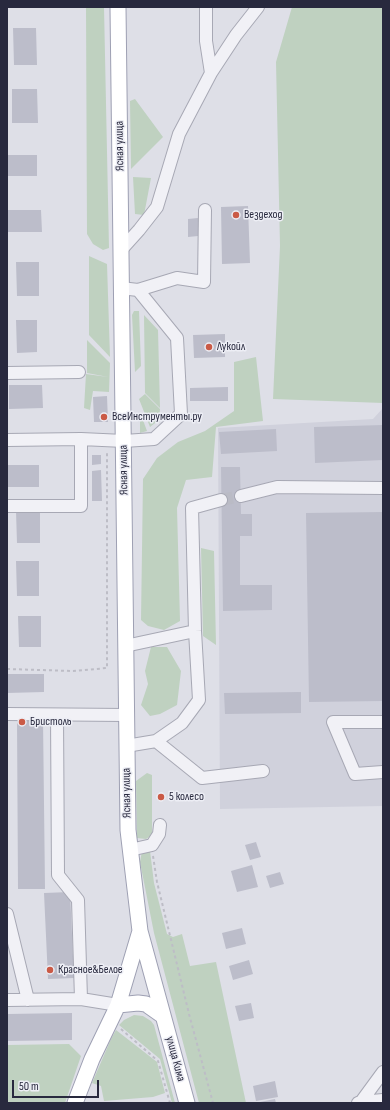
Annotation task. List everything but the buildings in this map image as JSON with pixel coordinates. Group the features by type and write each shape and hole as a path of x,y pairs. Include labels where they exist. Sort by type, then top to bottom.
{"main road":[{"name":"Ясная улица","path":"118,7 124,441 126,746 128,830 140,931"},
{"path":"75,1103 92,1059 118,1005 140,931"},
{"name":"улица Кима","path":"140,931 187,1103"},
{"path":"118,1005 138,1003 146,1004 163,1016"}],"street":[{"path":"206,7 206,41 211,73"},
{"path":"121,250 157,207 179,134 211,73 236,35 258,7"},
{"path":"121,288 138,290 176,278 204,282 205,210"},
{"path":"7,440 81,439 124,441 154,439 181,414 176,338 138,290"},
{"path":"7,373 79,372"},
{"path":"7,506 81,506 81,439"},
{"path":"241,496 276,487 383,488"},
{"path":"126,746 156,741 182,723 199,700 195,631 192,508 221,500"},
{"path":"126,646 195,631"},
{"path":"7,714 126,714"},
{"path":"57,715 58,875 78,900 81,999"},
{"path":"383,722 333,722 355,774 383,772"},
{"path":"156,741 202,778 264,771"},
{"path":"130,850 152,845 159,834 160,825"},
{"path":"7,914 28,1000"},
{"path":"7,1000 81,999 118,1005"},
{"path":"360,1102 383,1072"},
{"path":"360,1102 383,1100"}],"path":[{"path":"7,669 73,671 107,668 107,440"},
{"path":"152,845 157,882 189,1014 213,1103"},
{"path":"111,1021 158,1060 170,1103"}],"shaded area":[{"path":"383,408 383,806 220,809 218,428 373,419"}],"green space":[{"path":"86,7 104,7 109,248 103,250 93,244 87,234"},
{"path":"292,7 383,7 383,403 273,399 280,246 276,62"},
{"path":"135,99 163,137 131,169 130,101"},
{"path":"133,177 151,178 144,215 135,214"},
{"path":"89,256 107,264 110,357 89,335"},
{"path":"134,311 139,311 141,366 135,372 132,315"},
{"path":"144,315 158,330 160,408 145,393"},
{"path":"87,340 110,363 109,392 93,391 90,410 84,408 86,374 108,377 87,373"},
{"path":"256,357 263,421 216,427 212,477 186,480 177,508 180,621 164,630 148,626 141,620 143,479 157,458 178,442 205,431 234,411 234,362"},
{"path":"145,394 160,409 159,420 150,427 139,399"},
{"path":"140,412 147,431 140,433"},
{"path":"201,548 214,551 216,645 203,636"},
{"path":"151,647 167,647 181,671 177,705 160,714 150,716 141,705 148,684 145,671"},
{"path":"147,773 152,775 152,833 146,839 137,838 136,781"},
{"path":"142,851 150,851 154,883 167,934 173,937 182,934 190,966 216,962 246,1103 199,1103 154,933 140,862"},
{"path":"134,1015 143,1016 154,1025 175,1103 172,1103 160,1059 119,1025 124,1020"},
{"path":"116,1030 157,1062 165,1093 153,1097 104,1101 101,1086 92,1083"},
{"path":"69,1044 81,1056 65,1103 7,1103 7,1045"}],"tunnel":[{"path":"221,500 241,496"}],"place":[{"name":"Вездеход","path":"236,215"},
{"name":"Лукойл","path":"209,347"},
{"name":"ВсеИнструменты.ру","path":"104,417"},
{"name":"Бристоль","path":"22,722"},
{"name":"5 колесо","path":"161,797"},
{"name":"Красное&Белое","path":"50,970"}]}
